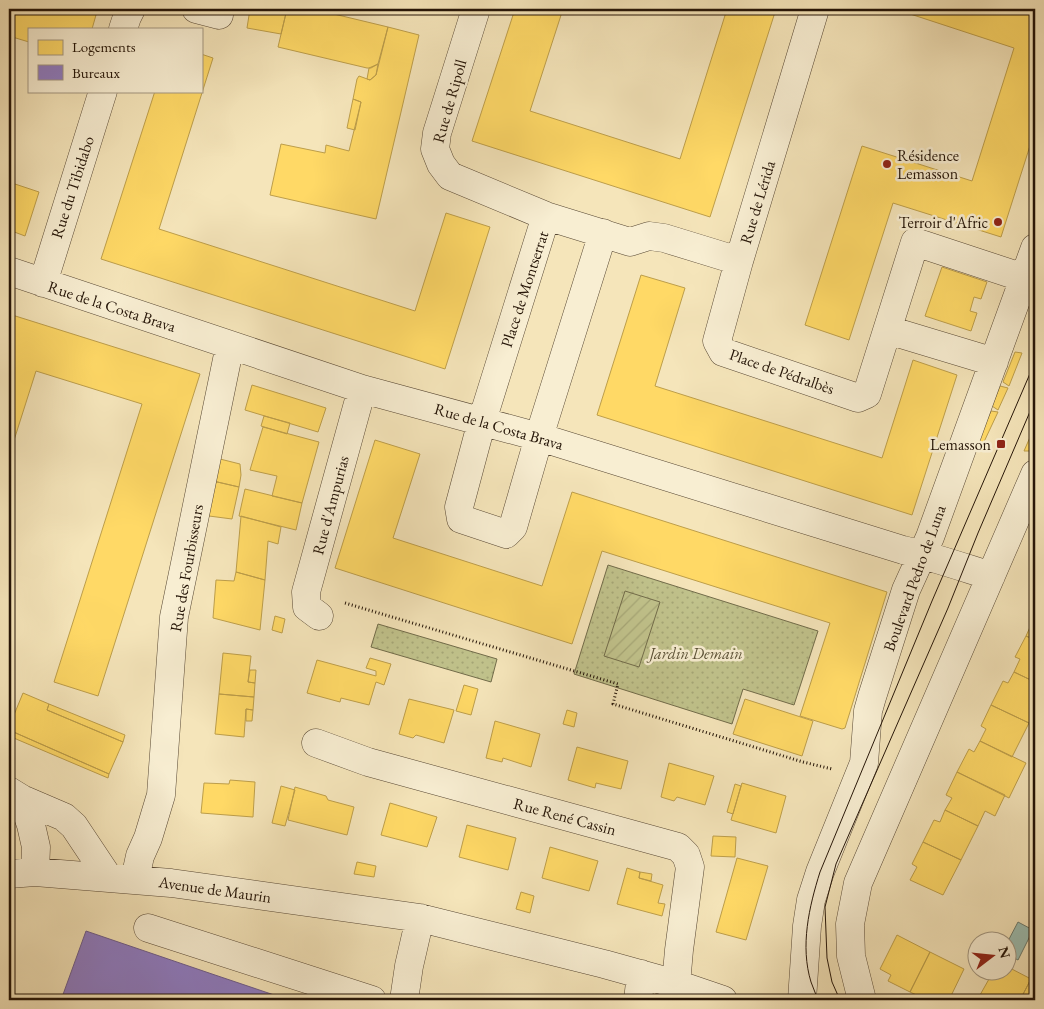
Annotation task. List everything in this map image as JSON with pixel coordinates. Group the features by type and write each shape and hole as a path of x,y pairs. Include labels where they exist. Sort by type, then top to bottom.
{"street":[{"path":"123,28 131,9"},
{"name":"Rue de Ripoll","path":"476,9 436,133 435,150 441,164 450,176 546,216"},
{"name":"Rue de Lérida","path":"603,233 630,242 650,236 664,238 739,261 815,9"},
{"name":"Rue du Tibidabo","path":"43,283 103,92"},
{"name":"Place de Montserrat","path":"539,436 513,527 506,534 461,519 459,507 482,421 546,216 603,233"},
{"path":"539,436 603,233"},
{"name":"Place de Pédralbès","path":"739,261 717,341 723,352 858,398 867,394 915,242 1024,278"},
{"name":"Boulevard Pedro de Luna","path":"802,1000 807,926 811,900 820,872 864,763 868,711 872,698 906,590 930,537 1035,248"},
{"name":"Rue de la Costa Brava","path":"9,271 362,389 539,436 991,576"},
{"path":"888,330 994,362"},
{"name":"Rue des Fourbisseurs","path":"121,878 140,856 162,795 174,617 230,345"},
{"name":"Rue d'Ampurias","path":"306,592 362,389"},
{"path":"862,1000 851,956 850,924 858,883 1035,474"},
{"path":"306,592 307,607 319,616"},
{"name":"Rue René Cassin","path":"316,743 368,762 678,847 686,855 690,867 676,984"},
{"path":"16,795 64,817 121,878"},
{"path":"16,795 31,825 36,847 22,873"},
{"name":"Avenue de Maurin","path":"22,873 177,883 420,918 604,964 639,987 676,984 723,1000"},
{"path":"398,1000 409,966 420,918"},
{"path":"148,928 372,1000"}],"path":[{"path":"306,592 618,684 613,704 803,762 859,776"}],"green space":[{"name":"Jardin Demain","path":"608,565 818,631 794,705 743,689 732,724 574,674"},
{"path":"625,591 660,602 639,667 604,656"},
{"path":"378,624 497,659 491,682 371,647"}],"water":[{"path":"1018,922 1033,930 1018,960 1016,959 1016,932 1013,932"}],"building: Logements":[{"path":"9,9 77,9 96,15 92,28 28,28 28,42 9,36"},
{"path":"250,9 287,9 281,34 247,28"},
{"path":"287,9 313,9 388,27 378,64 367,68 278,47"},
{"path":"515,9 563,9 530,111 680,159 727,9 776,9 710,217 472,141"},
{"name":"Résidence Lemasson","path":"895,9 1035,9 1035,130 1001,237 893,203 849,340 805,325 862,146 972,181 1014,48"},
{"path":"388,27 419,35 376,219 270,195 281,144 325,153 326,145 349,151 361,102 353,99 357,79 359,76 370,80 376,75"},
{"path":"202,54 213,58 159,229 415,311 446,213 490,227 445,369 101,259 155,92 202,92"},
{"path":"378,64 376,75 370,80 367,79 369,68"},
{"path":"353,99 361,102 355,130 347,128"},
{"path":"9,182 39,192 25,236 9,230"},
{"path":"942,267 987,282 981,299 974,297 970,311 977,313 971,331 925,316"},
{"path":"641,275 685,288 655,386 882,458 913,360 957,375 912,515 597,415"},
{"path":"9,314 200,374 98,696 54,682 142,404 36,371 9,456"},
{"path":"1015,352 1022,353 1009,386 1003,382"},
{"path":"252,385 326,408 318,432 245,410"},
{"path":"1000,386 1008,388 998,410 992,406"},
{"path":"991,411 998,412 983,444 978,441"},
{"path":"264,416 290,423 287,434 261,426"},
{"path":"263,427 319,442 302,503 272,496 277,476 250,470"},
{"path":"1034,428 1035,443 1032,451 1024,451"},
{"path":"375,440 420,454 393,538 542,586 572,492 887,592 845,728 842,729 800,716 830,623 602,551 572,644 335,568"},
{"path":"216,458 240,464 239,487 213,481"},
{"path":"213,481 239,487 232,519 209,516"},
{"path":"245,489 302,503 296,530 239,516"},
{"path":"241,516 281,527 278,544 268,541 265,580 236,572"},
{"path":"236,572 265,580 260,630 213,618 216,580 234,581"},
{"path":"275,616 285,619 282,633 272,630"},
{"path":"1035,616 1035,640 1026,636"},
{"path":"1026,636 1035,640 1035,682 1014,672 1020,659 1015,657"},
{"path":"223,653 251,656 248,682 255,683 254,697 219,694"},
{"path":"370,658 391,664 384,685 376,682 369,705 341,698 340,702 307,693 317,660 376,676 376,671 366,668"},
{"path":"250,670 256,670 255,683 248,682"},
{"path":"1014,672 1035,682 1035,710 1029,723 991,705 1003,681 1008,683"},
{"path":"464,685 478,689 471,715 456,711"},
{"path":"23,693 49,704 47,710 123,742 109,774 9,730"},
{"path":"219,694 254,697 253,710 246,709 244,737 215,734"},
{"path":"409,699 454,710 444,743 416,735 413,738 399,734"},
{"path":"745,699 813,721 802,756 733,734"},
{"path":"49,704 125,735 123,742 47,710"},
{"path":"991,705 1029,723 1012,757 980,741 986,729 981,726"},
{"path":"246,709 253,710 252,721 246,721"},
{"path":"567,710 577,713 574,727 563,724"},
{"path":"495,721 540,734 531,767 503,758 502,762 486,758"},
{"path":"9,730 109,774 108,778 9,736"},
{"path":"980,741 1026,763 1009,798 957,772 969,749 974,752"},
{"path":"577,747 628,761 621,789 596,783 595,788 568,780"},
{"path":"669,763 714,776 705,805 677,797 674,801 661,797"},
{"path":"957,772 1005,795 995,816 985,811 978,826 945,810 952,798 946,795"},
{"path":"230,780 255,782 253,817 201,813 204,783 229,784"},
{"path":"742,783 786,796 776,833 731,820"},
{"path":"735,784 741,786 733,814 727,812"},
{"path":"281,786 295,790 285,826 272,823"},
{"path":"295,787 326,796 328,800 354,807 347,835 288,820"},
{"path":"390,803 437,817 427,847 381,835"},
{"path":"945,810 978,826 961,860 923,842 934,820 940,822"},
{"path":"467,825 516,838 508,870 459,857"},
{"path":"713,836 736,837 735,857 711,856"},
{"path":"923,842 961,860 943,895 910,880 917,867 912,864"},
{"path":"550,847 598,861 589,891 542,878"},
{"path":"737,858 768,866 746,940 716,932"},
{"path":"357,862 376,866 374,877 354,874"},
{"path":"627,868 640,872 639,878 663,885 658,903 665,904 662,916 617,904"},
{"path":"640,872 652,874 651,881 639,878"},
{"path":"521,892 534,896 530,913 516,909"},
{"path":"897,935 930,952 910,992 888,981 891,975 880,969"},
{"path":"930,952 964,969 949,1000 927,1000 910,992"},
{"path":"1016,971 1031,979 1020,1000 990,1000 980,995 987,982 1016,982"},
{"path":"1031,979 1035,981 1035,1000 1020,1000"}],"building: Bureaux":[{"path":"86,931 212,974 289,1000 61,1000"}],"tram line":[{"path":"818,1000 808,968 806,941 809,913 820,872 932,601 1035,362"},
{"path":"840,1000 832,982 827,958 825,907 836,864 948,608 1035,400"}],"place":[{"name":"Résidence Lemasson","path":"887,164"},
{"name":"Terroir d'Afric","path":"998,222"},
{"name":"Lemasson","path":"1001,444"}]}
